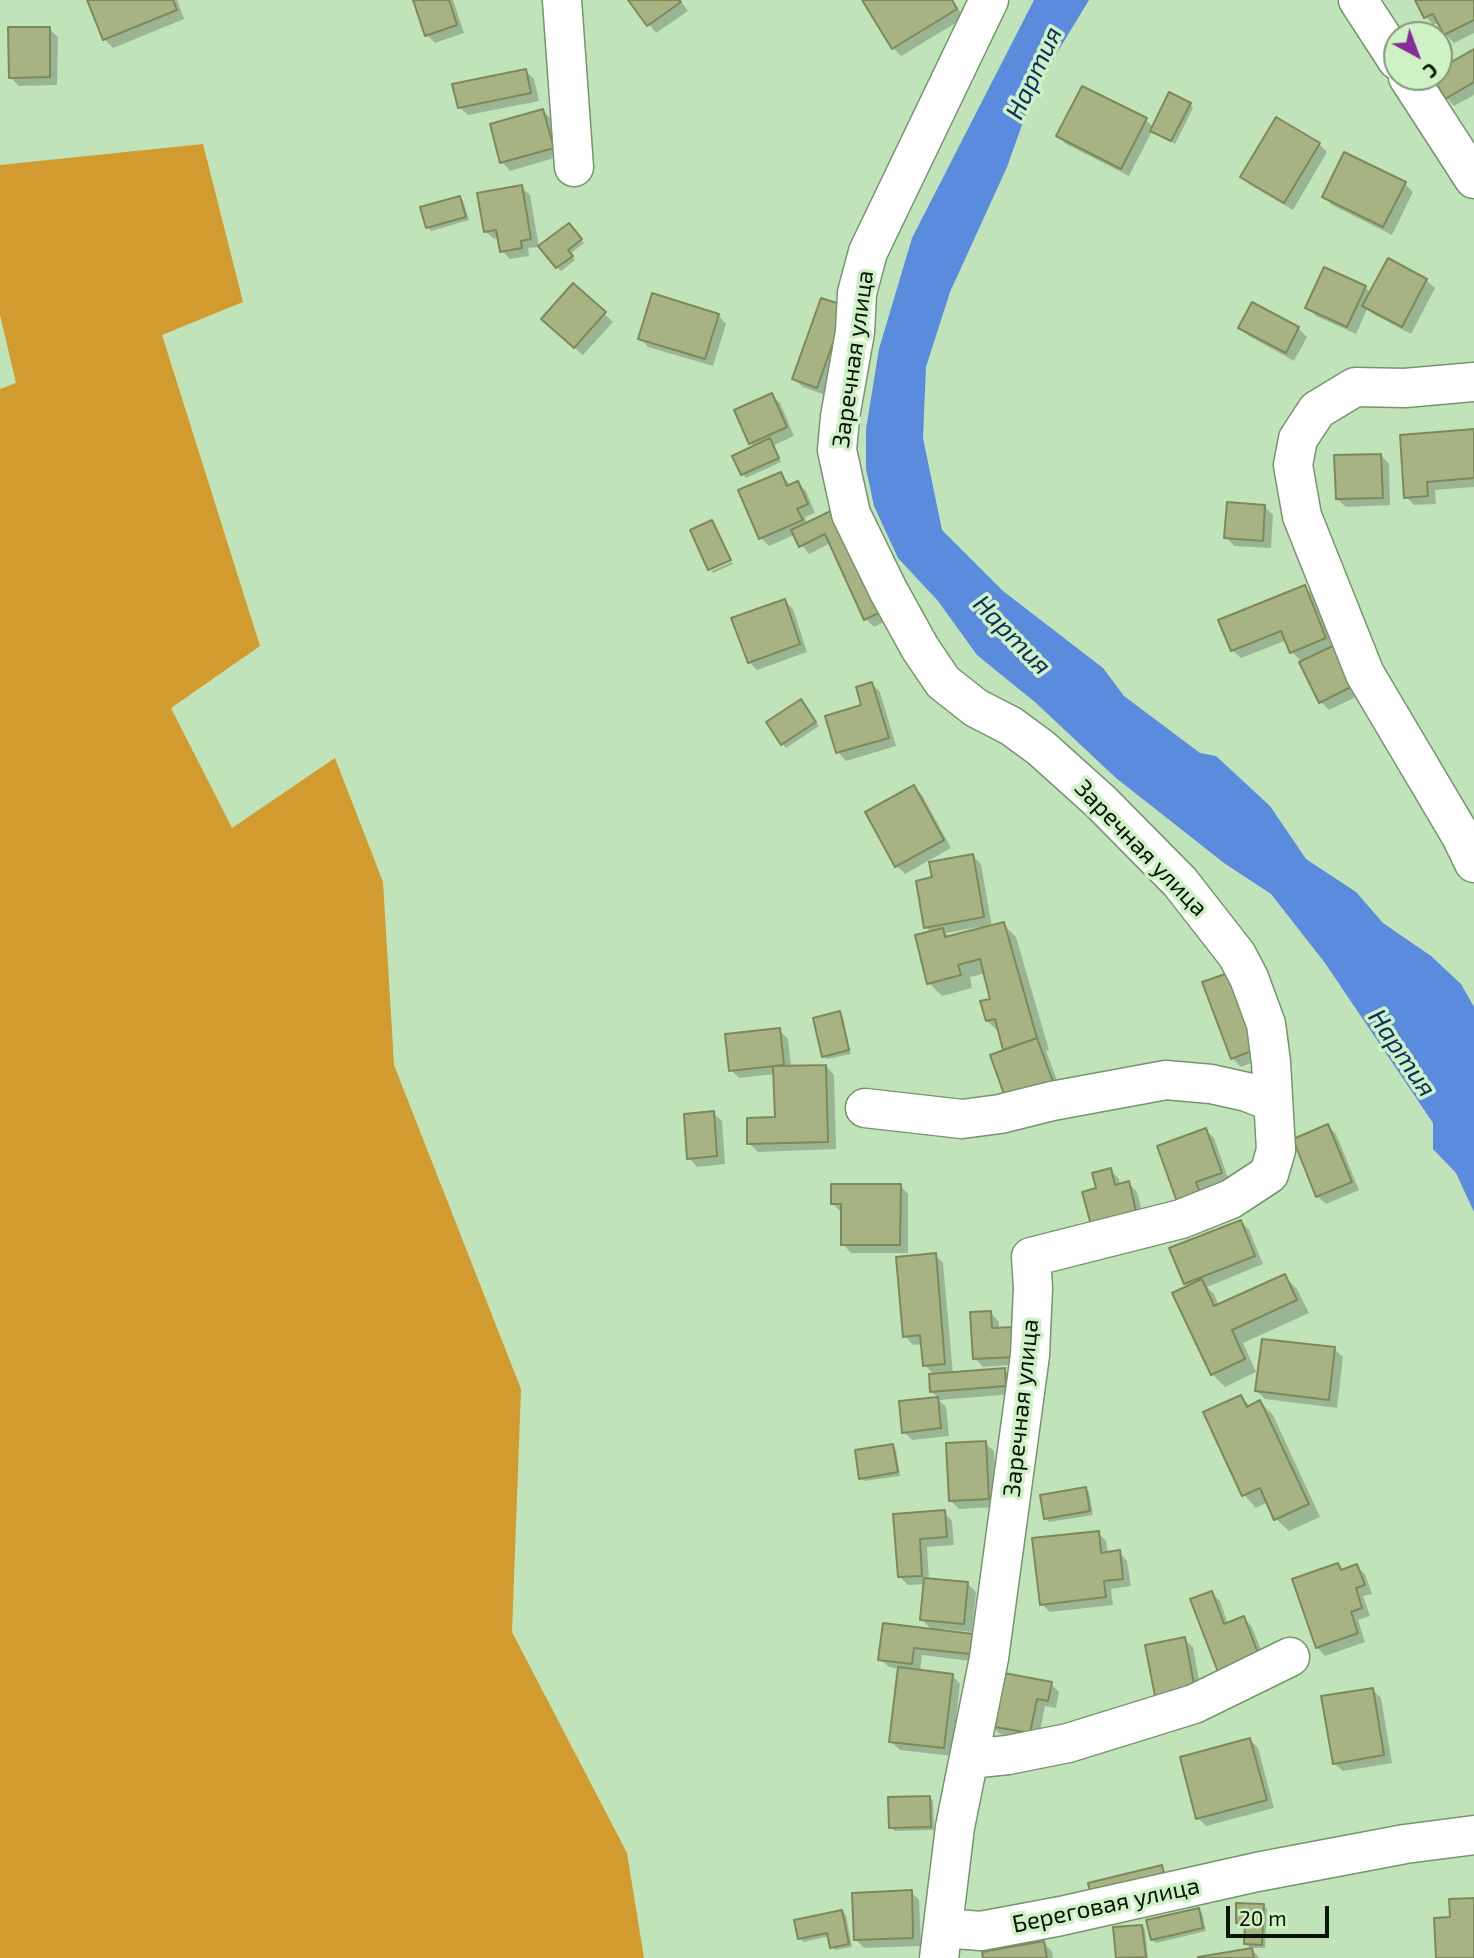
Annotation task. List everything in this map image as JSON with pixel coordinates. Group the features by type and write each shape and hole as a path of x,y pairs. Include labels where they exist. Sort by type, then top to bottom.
{"street":[{"path":"562,0 574,167"},
{"name":"Заречная улица","path":"942,1943 955,1827 989,1658 1030,1354 1033,1288 1031,1256 1181,1219 1231,1199 1269,1174 1276,1150 1266,1024 1249,978 1231,946 1180,882 1101,802 1041,748 1011,726 976,708 943,682 920,648 851,514 837,450 855,332 857,293 868,253 989,0"},
{"path":"1358,0 1383,38"},
{"path":"1417,91 1474,179"},
{"path":"1474,382 1405,388 1355,387 1317,410 1298,439 1293,465 1302,516 1365,674 1461,836 1474,863"},
{"path":"865,1108 962,1119 1000,1114 1052,1101 1166,1080 1210,1084 1247,1092 1272,1102"},
{"path":"969,1759 1007,1755 1068,1743 1194,1703 1290,1657"},
{"name":"Береговая улица","path":"942,1943 981,1931 1270,1870 1405,1844 1474,1835"}],"shaded area":[{"path":"203,144 243,302 162,335 260,646 171,708 232,828 335,758 383,882 394,1065 521,1389 512,1632 627,1853 644,1958 0,1958 0,389 16,383 0,315 0,165"}],"water":[{"name":"Нартия","path":"1034,0 1089,0 1028,108 1007,167 950,292 926,367 923,438 942,530 1003,591 1103,668 1124,696 1200,753 1216,756 1270,806 1306,859 1356,892 1383,923 1431,956 1461,984 1474,1007 1474,1212 1456,1173 1433,1149 1433,1123 1325,963 1271,894 1224,863 1116,778 1036,703 977,655 938,601 898,558 874,506 866,469 866,429 879,349 912,238"}],"building":[{"path":"87,0 173,0 177,10 103,40"},
{"path":"413,0 449,0 457,25 425,36"},
{"path":"628,0 679,0 681,2 647,26"},
{"path":"862,0 952,0 957,9 892,49"},
{"path":"1415,0 1474,0 1474,20 1453,30 1453,21 1437,21 1433,14 1424,18"},
{"path":"8,27 50,27 50,77 9,78"},
{"path":"1474,49 1474,82 1445,99 1441,91 1453,91 1453,61"},
{"path":"526,69 531,93 458,108 452,84"},
{"path":"1082,86 1147,118 1121,169 1056,136"},
{"path":"1169,92 1191,103 1171,141 1150,131"},
{"path":"543,109 554,148 500,163 490,124"},
{"path":"1276,117 1320,143 1284,203 1240,177"},
{"path":"1344,152 1406,182 1383,227 1322,197"},
{"path":"522,185 531,239 521,241 522,248 500,252 496,230 484,232 477,193"},
{"path":"460,196 466,217 426,228 420,207"},
{"path":"569,223 582,239 568,250 573,256 556,268 538,246"},
{"path":"1388,258 1427,279 1402,327 1362,306"},
{"path":"1324,267 1366,286 1347,327 1305,308"},
{"path":"573,283 606,312 574,348 541,319"},
{"path":"652,293 719,314 705,359 638,339"},
{"path":"821,298 846,306 817,388 792,379"},
{"path":"1252,302 1299,327 1286,353 1238,328"},
{"path":"772,393 787,427 749,444 734,410"},
{"path":"1474,429 1474,478 1427,482 1428,496 1404,498 1400,435"},
{"path":"770,438 779,458 741,475 732,456"},
{"path":"1381,454 1383,498 1336,499 1334,455"},
{"path":"781,472 787,486 798,481 808,504 797,509 803,520 759,539 738,490"},
{"path":"1227,502 1265,505 1263,541 1224,538"},
{"path":"835,509 883,611 864,620 825,534 799,547 791,530"},
{"path":"712,520 731,560 708,570 690,530"},
{"path":"1305,585 1326,638 1290,653 1281,631 1231,651 1218,620"},
{"path":"785,599 800,644 748,663 731,618"},
{"path":"1335,645 1355,685 1319,703 1299,662"},
{"path":"872,682 889,738 836,753 825,716 861,705 856,687"},
{"path":"801,699 816,722 781,745 766,722"},
{"path":"914,785 944,840 895,867 865,812"},
{"path":"973,854 984,917 924,928 916,881 932,877 929,862"},
{"path":"1004,922 1037,1038 1003,1050 995,1019 986,1021 980,1001 990,999 980,959 958,965 961,975 927,984 915,935 943,928 945,937"},
{"path":"1231,972 1259,1048 1231,1059 1202,982"},
{"path":"840,1011 849,1050 822,1057 813,1018"},
{"path":"780,1028 784,1065 729,1071 725,1034"},
{"path":"1037,1038 1056,1090 1009,1108 990,1055"},
{"path":"826,1065 828,1142 747,1144 747,1118 775,1117 773,1066"},
{"path":"714,1111 717,1156 687,1159 684,1114"},
{"path":"1328,1124 1352,1182 1316,1197 1293,1139"},
{"path":"1206,1128 1222,1173 1196,1182 1203,1201 1180,1210 1157,1146"},
{"path":"1111,1168 1115,1185 1129,1181 1138,1220 1093,1232 1082,1192 1096,1188 1092,1173"},
{"path":"831,1184 901,1184 900,1245 841,1245 841,1204 831,1204"},
{"path":"1241,1220 1255,1256 1184,1284 1169,1248"},
{"path":"936,1253 945,1364 923,1366 920,1335 903,1337 896,1257"},
{"path":"1285,1274 1297,1300 1232,1330 1245,1359 1211,1375 1172,1293 1202,1279 1214,1306"},
{"path":"991,1311 992,1328 1013,1327 1015,1357 973,1359 970,1312"},
{"path":"1262,1339 1335,1347 1329,1400 1255,1391"},
{"path":"1005,1368 1006,1386 930,1392 929,1374"},
{"path":"1241,1395 1247,1407 1260,1400 1309,1504 1274,1520 1260,1488 1242,1496 1203,1412"},
{"path":"938,1397 941,1428 902,1433 899,1401"},
{"path":"986,1441 989,1499 949,1501 946,1443"},
{"path":"893,1444 898,1472 859,1479 855,1450"},
{"path":"1086,1487 1090,1511 1044,1519 1040,1495"},
{"path":"945,1510 947,1537 920,1539 922,1576 898,1577 893,1514"},
{"path":"1099,1531 1101,1553 1120,1550 1123,1579 1104,1581 1106,1597 1040,1605 1032,1538"},
{"path":"1338,1563 1341,1570 1357,1564 1365,1585 1356,1588 1362,1608 1351,1612 1358,1633 1316,1648 1292,1579"},
{"path":"924,1578 968,1582 964,1624 920,1620"},
{"path":"1212,1591 1224,1624 1244,1616 1259,1656 1218,1672 1190,1599"},
{"path":"883,1623 973,1634 970,1654 914,1648 912,1664 878,1660"},
{"path":"1185,1637 1195,1689 1155,1696 1145,1645"},
{"path":"898,1667 953,1674 944,1748 889,1742"},
{"path":"999,1672 1052,1682 1048,1701 1037,1699 1030,1733 989,1726"},
{"path":"1373,1688 1384,1755 1333,1764 1321,1696"},
{"path":"1250,1738 1267,1800 1196,1819 1180,1757"},
{"path":"930,1796 931,1827 889,1828 888,1797"},
{"path":"1162,1865 1167,1886 1093,1905 1088,1883"},
{"path":"912,1890 913,1938 854,1940 852,1893"},
{"path":"1474,1898 1474,1958 1436,1958 1434,1918 1450,1917 1449,1899"},
{"path":"1236,1903 1264,1904 1262,1945 1244,1944 1245,1923 1236,1923"},
{"path":"1199,1908 1203,1928 1151,1940 1146,1920"},
{"path":"842,1910 849,1944 830,1948 827,1933 798,1939 794,1920"},
{"path":"1142,1925 1146,1957 1116,1958 1113,1927"},
{"path":"1044,1941 1047,1958 983,1958 982,1952"},
{"path":"1252,1948 1254,1958 1198,1958 1198,1957"}]}
